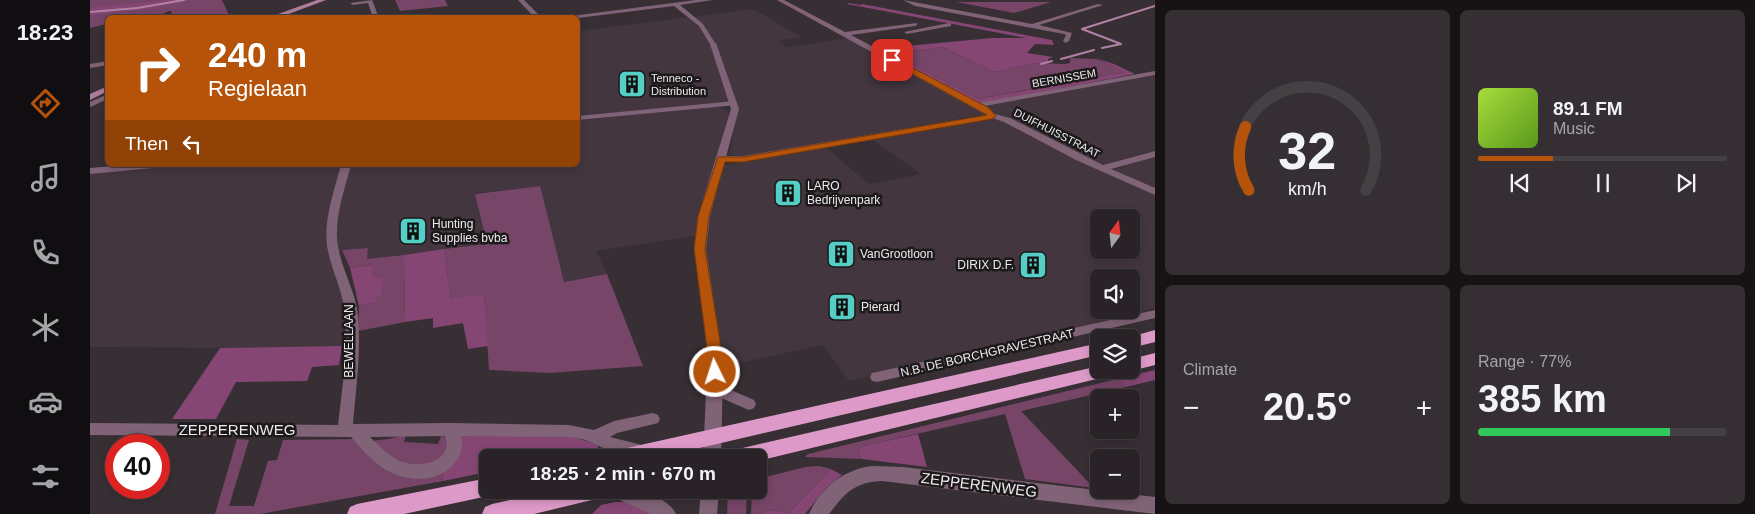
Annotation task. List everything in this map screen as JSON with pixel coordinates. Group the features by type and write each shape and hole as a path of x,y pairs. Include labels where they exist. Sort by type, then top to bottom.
{"highway":[{"path":"1140,340 1155,336"},
{"path":"658,449 1090,351"},
{"path":"1140,363 1155,359"},
{"path":"767,450 1090,374"},
{"path":"357,514 479,489"},
{"path":"492,514 557,499"}],"main road":[{"path":"279,15 323,0"},
{"path":"287,15 323,0"},
{"path":"90,98 105,90"}],"street":[{"path":"521,0 535,15"},
{"path":"652,0 660,6"},
{"path":"580,16 710,0"},
{"name":"DUIFHUISSTRAAT","path":"780,0 978,105 992,116 1007,120 1155,192"},
{"path":"906,0 915,4 1068,33 1070,35 1066,41"},
{"path":"353,3 370,1 375,15"},
{"path":"675,4 701,25 712,43 735,109 704,216 700,249 713,341 715,389 712,449"},
{"path":"1032,26 1100,5"},
{"path":"846,34 915,24"},
{"path":"884,29 894,34 949,25"},
{"path":"90,66 105,64"},
{"name":"BERNISSEM","path":"978,105 1155,73"},
{"path":"90,105 105,98"},
{"path":"580,118 734,102"},
{"path":"721,159 743,159 992,116"},
{"path":"1103,168 1155,154"},
{"path":"90,171 132,167"},
{"name":"BEWELLAAN","path":"346,167 334,219 332,242 337,264 350,302 352,357 350,430"},
{"name":"N.B. DE BORCHGRAVESTRAAT","path":"877,377 1155,314"},
{"path":"715,389 749,404"},
{"path":"594,438 614,427 653,419"},
{"name":"ZEPPERENWEG","path":"90,429 569,431 614,446 630,449"},
{"path":"350,430 380,456 395,466 418,472 430,471 441,466 449,458 455,448 456,441 455,435 449,429"},
{"name":"ZEPPERENWEG","path":"818,514 831,497 844,485 855,478 871,474 1155,506"},
{"path":"638,499 657,507 667,514"},
{"path":"708,514 709,499"}],"shaded area":[{"path":"90,0 222,0 229,15 172,15 171,11 160,15 105,15 105,24 90,28"},
{"path":"166,0 193,0 153,8 90,15 90,9 98,7"},
{"path":"395,0 445,0 448,6 400,11"},
{"path":"956,2 1051,2 1014,13"},
{"path":"847,4 1052,40 1054,45 1035,44 1027,53 1053,57 1048,59 1048,63 1035,63 995,72 942,47 893,54 978,99 1073,82 1063,76 1082,80 1125,72 1095,58 1135,74 984,103 975,102 875,49 992,38 1026,38"},
{"path":"753,9 801,37 778,41 787,47 851,38 986,114 743,157 730,154 738,100 580,117 580,31"},
{"path":"942,47 995,72 1035,63 1065,64 1070,63 1070,58 1096,59 1126,72 1082,80 1070,76 1075,81 978,99 893,54"},
{"path":"1155,75 1155,150 1105,164 1095,162 996,114 986,106"},
{"path":"714,106 730,113 716,161 726,165 825,147 869,184 921,174 871,139 990,118 1004,121 1105,172 1155,156 1155,308 1140,312 1140,269 1090,269 1090,319 1113,319 849,381 823,345 725,366 706,260 707,237 693,236 596,251 607,274 564,282 539,186 475,193 487,244 366,260 368,248 328,253 344,295 342,346 279,348 90,347 90,173 149,167 580,167 580,121"},
{"path":"540,186 564,282 607,274 643,366 550,373 489,370 484,294 451,300 444,249 487,244 475,194"},
{"path":"368,248 367,259 404,255 405,322 358,331 359,306 373,303 383,276 373,277 374,265 350,268 342,250"},
{"path":"444,249 451,299 484,294 488,346 468,349 463,323 433,328 433,318 405,322 404,255"},
{"path":"374,265 373,277 383,276 382,291 373,303 359,306 350,268"},
{"path":"342,346 339,365 312,367 307,381 236,382 216,419 172,419 220,348"},
{"path":"1155,370 1155,380 1126,387 1117,379 1140,379 1140,374"},
{"path":"1117,379 1126,387 1117,389 1090,389 1090,395 1021,411 1090,484 1090,487 1025,479 1005,414 863,446 858,450 862,459 805,457 808,454"},
{"path":"461,434 574,437 598,445 596,449 479,449 479,474 443,481 442,469"},
{"path":"918,434 927,467 862,459 858,450 863,446"},
{"path":"406,435 404,442 438,444 441,436 447,437 449,451 431,466 397,463 371,441"},
{"path":"237,439 249,440 229,506 254,506 268,461 277,460 283,440 354,439 386,467 442,469 443,481 260,514 215,514"},
{"path":"819,466 831,469 789,513 771,510 760,514 751,514 752,499 767,499 767,477 805,467"},
{"path":"831,469 842,475 826,488 805,514 760,514 771,510 789,513"},
{"path":"728,499 747,499 746,514 727,514"},
{"path":"627,502 657,514 592,514 601,505"}],"waterway":[{"path":"90,12 137,8 184,0"},
{"path":"1102,48 1121,44 1082,29 1155,6"},
{"path":"1061,59 1094,50"},
{"path":"1041,64 1052,61"}],"place":[{"name":"Tenneco - Distribution","path":"632,84"},
{"name":"LARO Bedrijvenpark","path":"788,193"},
{"name":"Hunting Supplies bvba","path":"413,231"},
{"name":"VanGrootloon","path":"841,254"},
{"name":"DIRIX D.F.","path":"1033,265"},
{"name":"Pierard","path":"842,307"}],"route":[{"path":"715,372 713,341 700,249 704,216 721,159 743,159 992,116 986,110 892,60"}]}
